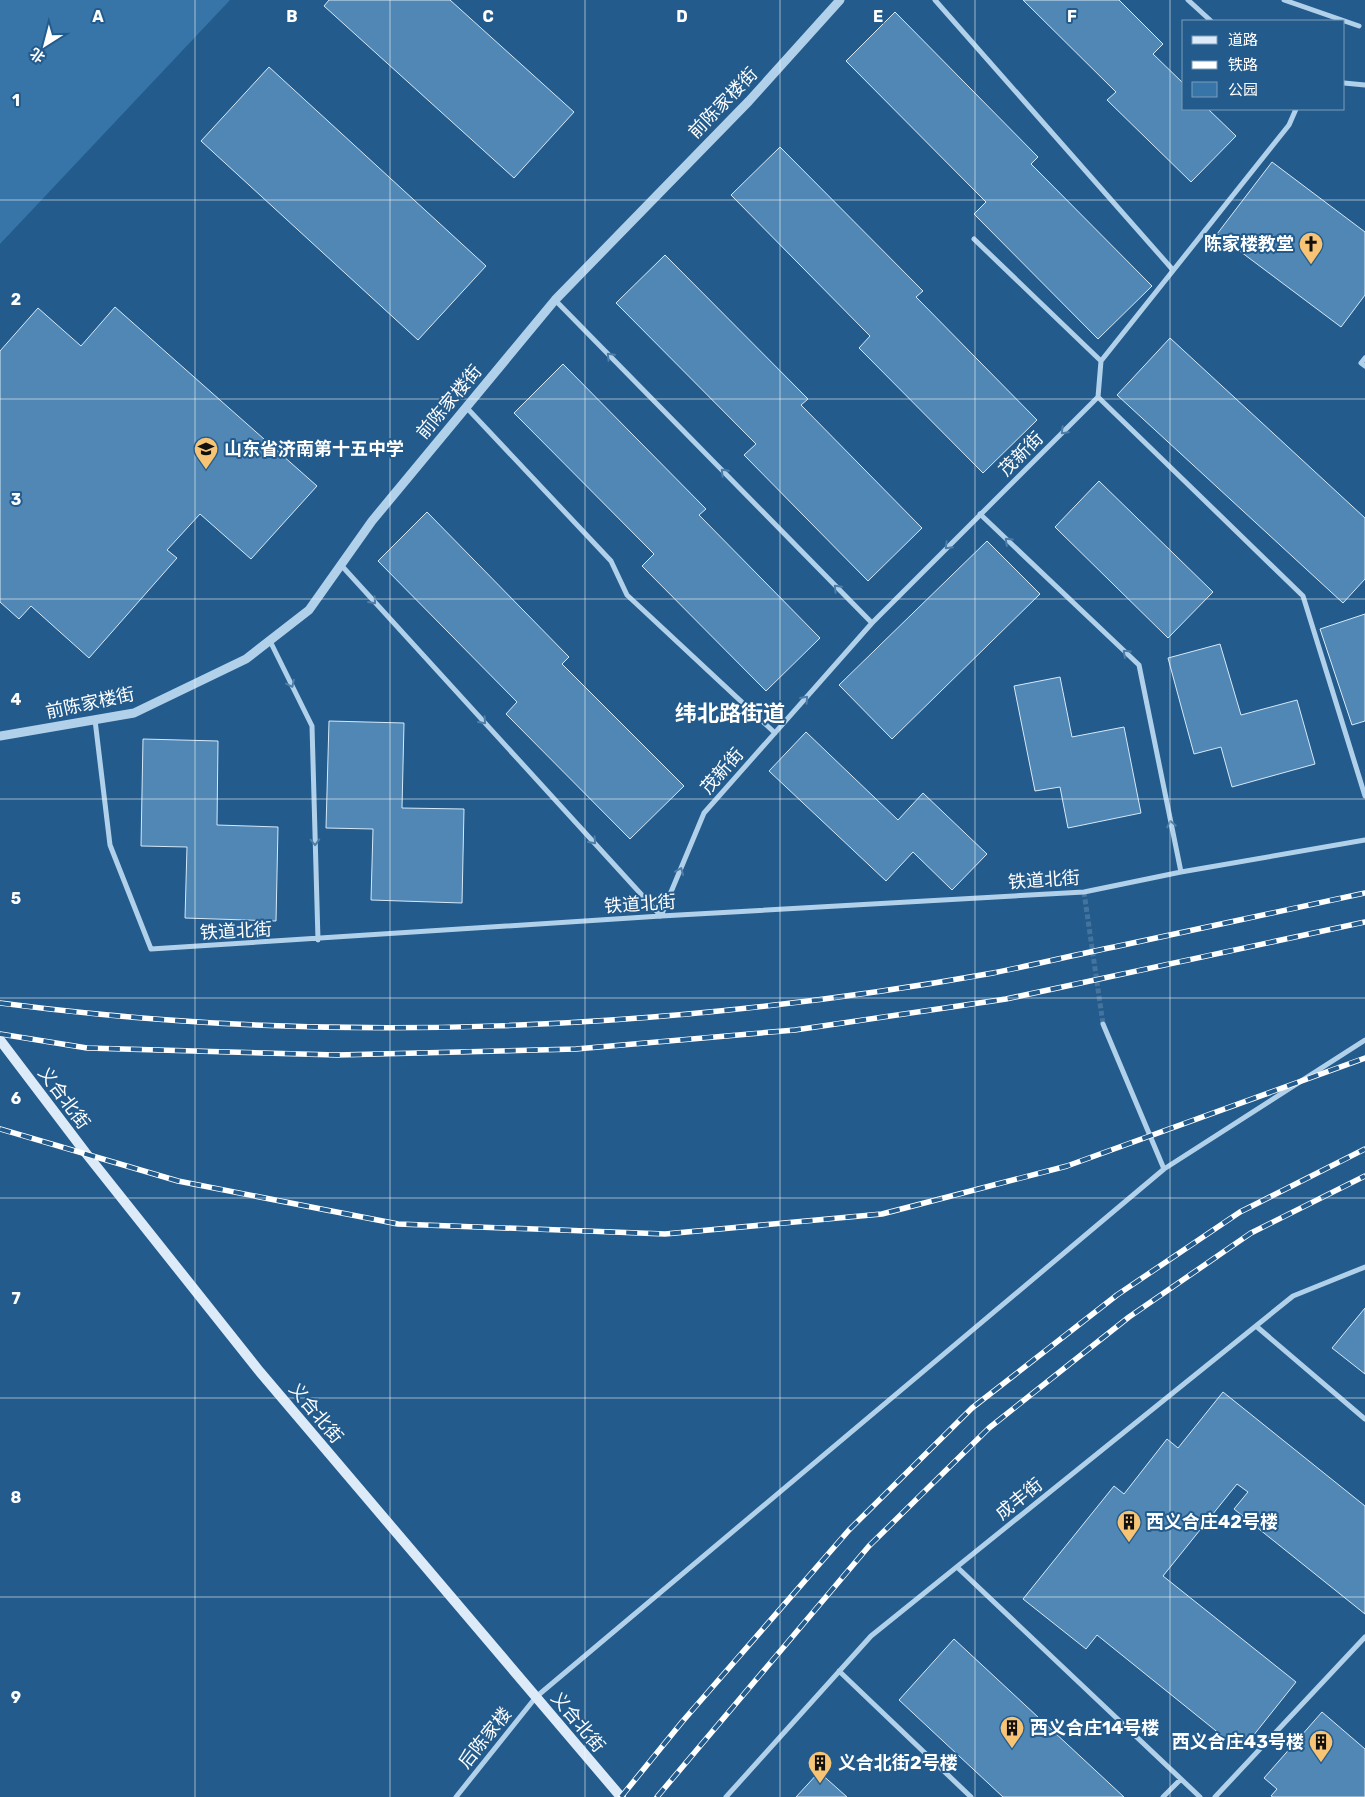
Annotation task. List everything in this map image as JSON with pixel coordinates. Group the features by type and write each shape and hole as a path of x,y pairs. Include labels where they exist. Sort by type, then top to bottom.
{"main road":[{"name":"义合北街","path":"0,1040 85,1152 260,1372 621,1797"}],"street":[{"name":"前陈家楼街","path":"0,736 134,713 246,659 309,610 372,520 555,300 749,101 840,0"},
{"path":"935,0 1173,270"},
{"path":"1188,0 1210,20"},
{"path":"1284,0 1342,20"},
{"path":"1345,21 1359,26"},
{"path":"1345,83 1365,85"},
{"path":"1296,110 1289,125 1101,361 1098,397 1302,596 1365,796"},
{"path":"974,239 1101,361"},
{"path":"555,300 872,623"},
{"path":"1365,358 1361,364 1365,366"},
{"name":"茂新街","path":"661,916 704,813 872,623 1098,397"},
{"path":"466,407 611,561 627,595 775,733"},
{"path":"980,514 1139,665 1181,872"},
{"path":"340,565 661,916"},
{"path":"270,640 312,726 318,940"},
{"name":"铁道北街","path":"95,720 110,845 151,949 318,940 661,916 1084,892 1181,872 1365,840"},
{"path":"1103,1024 1164,1169"},
{"name":"后陈家楼","path":"456,1797 536,1697 1164,1169 1365,1040"},
{"name":"成丰街","path":"726,1797 871,1636 1293,1296 1365,1267"},
{"path":"1256,1326 1365,1420"},
{"path":"957,1567 1200,1797"},
{"path":"1215,1797 1365,1637"},
{"path":"839,1671 971,1797"},
{"path":"1163,1797 1181,1779"}],"green space":[{"path":"0,0 230,0 0,244"}],"building":[{"path":"329,0 450,0 574,112 514,178 324,6"},
{"path":"1023,0 1119,0 1163,44 1153,54 1182,82 1182,110 1209,110 1236,136 1191,182 1107,100 1116,92"},
{"path":"895,12 1038,157 1031,164 1152,286 1098,339 974,214 986,202 846,61"},
{"path":"269,67 486,266 418,340 201,141"},
{"path":"780,147 923,291 916,297 1037,420 983,473 859,348 870,336 731,195"},
{"name":"陈家楼教堂","path":"1272,162 1365,232 1365,295 1341,327 1217,234"},
{"path":"665,255 808,399 801,405 922,528 868,581 744,455 756,444 616,303"},
{"path":"115,307 317,486 251,559 200,514 167,550 177,558 89,658 31,606 19,619 0,602 0,351 38,308 81,346"},
{"path":"1170,338 1365,518 1365,579 1343,603 1117,395"},
{"path":"563,364 706,509 699,515 820,638 766,691 642,566 654,554 514,413"},
{"path":"1099,481 1213,592 1168,638 1055,527"},
{"path":"427,512 569,657 562,664 684,786 630,839 506,714 517,702 378,561"},
{"path":"987,541 1040,594 892,739 839,685"},
{"path":"1365,614 1365,721 1352,725 1320,629"},
{"path":"1220,644 1241,715 1297,700 1315,764 1232,787 1221,747 1194,754 1168,658"},
{"path":"1060,677 1072,737 1124,727 1141,813 1068,828 1060,787 1035,791 1014,686"},
{"path":"329,721 404,723 402,808 464,809 462,903 371,900 373,829 326,828"},
{"path":"806,732 898,820 923,793 987,854 952,890 913,852 886,881 769,771"},
{"path":"143,739 218,741 217,825 278,827 276,921 185,918 187,847 141,846"},
{"path":"1365,1308 1365,1374 1332,1348"},
{"name":"西义合庄42号楼","path":"1223,1392 1365,1506 1365,1614 1234,1509 1248,1492 1237,1484 1163,1576 1296,1682 1241,1751 1097,1635 1086,1649 1023,1599 1114,1486 1124,1494 1167,1439 1178,1448"},
{"name":"西义合庄14号楼","path":"954,1639 1124,1797 1003,1797 899,1700"},
{"name":"西义合庄43号楼","path":"1322,1712 1365,1749 1365,1797 1271,1796 1277,1789 1264,1778"},
{"name":"义合北街2号楼","path":"819,1772 847,1797 796,1797"}],"tunnel":[{"path":"1084,892 1103,1024"}],"railway":[{"path":"0,1003 123,1016 248,1025 372,1028 497,1026 622,1019 746,1008 870,993 993,973 1365,893"},
{"path":"0,1034 87,1048 337,1055 576,1049 795,1030 1006,999 1365,922"},
{"path":"0,1129 178,1181 398,1224 665,1234 882,1214 1067,1166 1365,1058"},
{"path":"621,1797 682,1722 849,1530 972,1408 1117,1295 1240,1212 1365,1149"},
{"path":"657,1797 869,1546 989,1428 1129,1317 1251,1233 1365,1176"}],"place":[{"name":"陈家楼教堂","path":"1311,265"},
{"name":"山东省济南第十五中学","path":"206,470"},
{"name":"西义合庄42号楼","path":"1129,1543"},
{"name":"西义合庄14号楼","path":"1012,1749"},
{"name":"西义合庄43号楼","path":"1321,1763"},
{"name":"义合北街2号楼","path":"820,1784"}],"district":[{"name":"纬北路街道","path":"730,713"}]}
